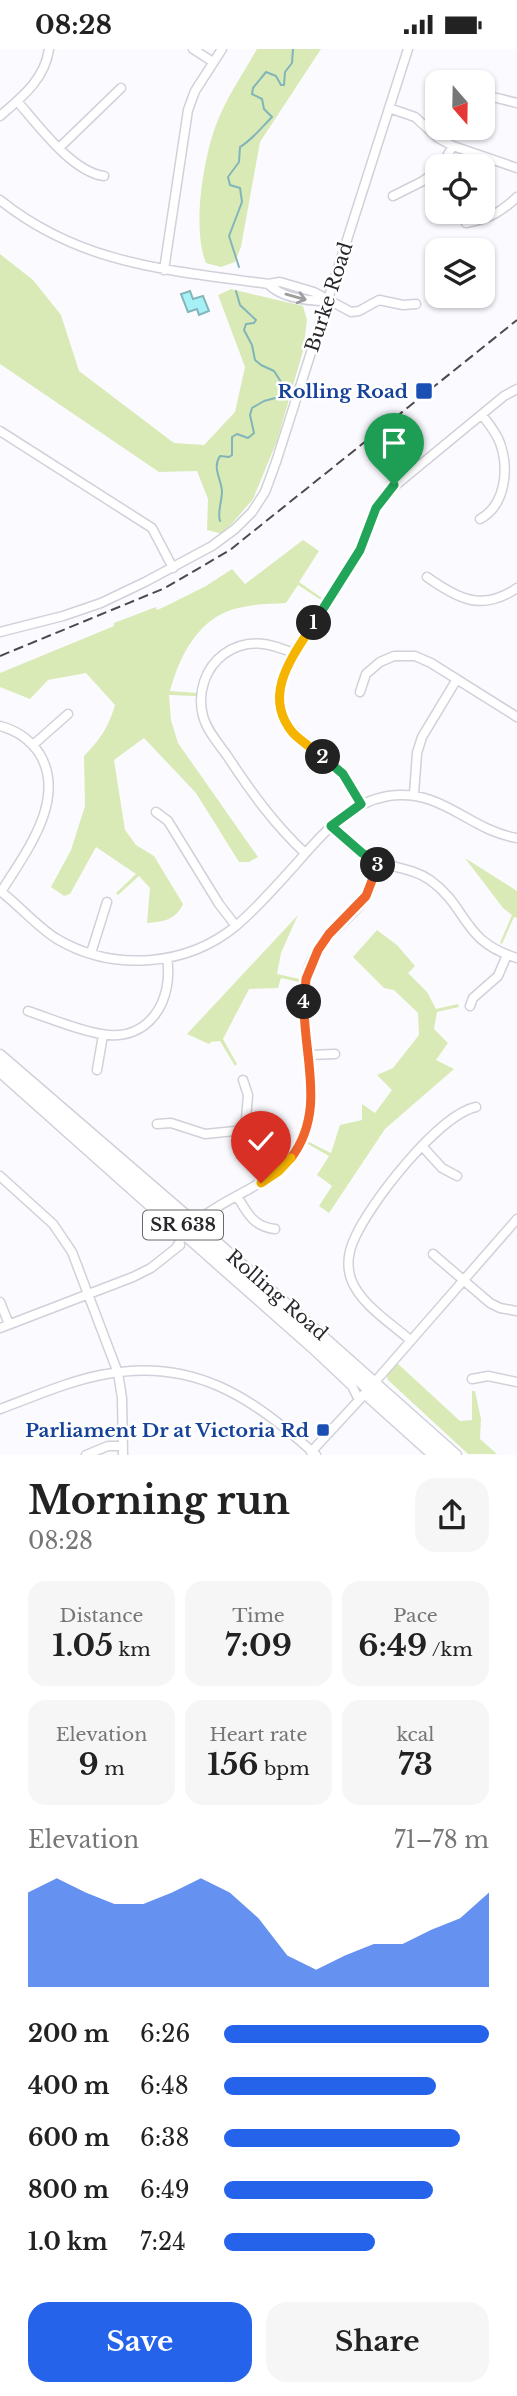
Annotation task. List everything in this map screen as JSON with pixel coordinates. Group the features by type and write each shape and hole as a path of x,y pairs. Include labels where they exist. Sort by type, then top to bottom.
{"main road":[{"name":"Rolling Road","path":"0,1055 187,1235 304,1332 364,1392 456,1454"},
{"name":"Rolling Road","path":"0,1064 364,1392 443,1454"},
{"path":"304,1332 316,1352"}],"street":[{"path":"0,116 41,74 49,49"},
{"path":"193,49 213,62"},
{"path":"164,270 188,110 195,91 222,49"},
{"name":"Burke Road","path":"0,632 81,610 173,568 224,538 260,502 272,473 408,49"},
{"path":"59,148 121,88"},
{"path":"495,98 517,103"},
{"path":"17,101 59,148 88,172 104,176"},
{"path":"389,108 415,117 438,138 453,146 517,168"},
{"path":"448,154 453,146"},
{"path":"393,196 425,180"},
{"path":"495,215 517,197"},
{"path":"0,199 28,221 110,258 164,270 268,284 280,282 314,292 354,312 379,300 416,305"},
{"path":"361,804 343,774 297,736 282,715 279,703 284,672 360,550 373,513 385,494 517,389"},
{"path":"480,519 491,511 499,497 505,467 499,441 482,415"},
{"path":"0,431 152,528 173,568"},
{"path":"427,577 449,593 472,601 495,599 517,588"},
{"path":"295,654 276,645 262,643 231,649 208,671 202,686 201,703 208,728 249,789 275,823 305,853"},
{"path":"360,692 364,678 380,662 394,656 419,657 517,717"},
{"path":"414,795 422,737 457,679"},
{"path":"33,745 68,714"},
{"path":"0,726 15,732 33,745 47,773 50,789 48,803 28,848 1,891 49,933 71,946 91,953 127,960 167,958 194,951 236,926 331,826 361,804 385,797 414,795 446,805 493,832 517,838"},
{"path":"156,812 168,821 219,904 236,926"},
{"path":"331,826 362,853 379,862 416,872 431,880 443,891 479,939 517,958"},
{"path":"0,1328 143,1272 187,1235 212,1209 274,1175 293,1154 304,1135 311,1110 303,1001 309,967 329,934 366,896 379,862"},
{"path":"91,953 107,902"},
{"path":"470,1006 474,998 498,976 507,955"},
{"path":"28,1011 103,1035 132,1031 156,1014 164,1001 169,988 167,958"},
{"path":"97,1070 103,1035"},
{"path":"308,1055 335,1054"},
{"name":"Rolling Road","path":"0,1073 174,1228 187,1235 432,1454"},
{"path":"243,1080 248,1095 245,1130"},
{"path":"410,1340 359,1293 351,1279 349,1257 353,1242 402,1166 461,1112 476,1107"},
{"path":"157,1124 171,1123 205,1134 245,1130 269,1138 293,1154"},
{"path":"422,1146 442,1168 457,1176"},
{"path":"0,1176 44,1215 72,1252 118,1373 122,1398 123,1450 108,1446 86,1454"},
{"path":"237,1196 253,1220 263,1227 275,1230"},
{"path":"0,1409 71,1383 118,1373 166,1372 221,1386 264,1410 312,1453 517,1219"},
{"path":"433,1254 490,1303 517,1311"},
{"path":"0,1302 9,1324"},
{"path":"472,1379 488,1375 517,1382"}],"green space":[{"path":"257,49 321,49 260,142 241,247 235,262 221,267 206,263 202,249 200,214 203,175 211,139 220,115"},
{"path":"0,254 33,280 61,315 79,371 174,443 204,445 235,412 245,367 218,295 231,289 303,306 307,320 303,351 277,441 253,499 223,534 207,530 208,499 197,471 159,472 0,364"},
{"path":"303,540 319,551 299,582 322,598 321,600 298,585 286,603 245,607 219,616 208,623 191,643 178,666 170,691 197,693 196,696 169,695 171,720 178,743 258,857 249,862 239,862 196,793 144,738 114,760 125,830 136,845 154,856 183,904 177,914 158,922 147,923 150,888 139,876 118,895 116,893 136,874 96,847 70,894 64,896 51,887 71,850 85,806 84,756 103,732 115,705 86,673 48,680 30,699 0,687 0,673 114,626 114,623 156,607 157,610 164,607 206,586 232,569 245,584"},
{"path":"465,858 517,891 517,918 514,917 502,944 500,943 512,915 503,908"},
{"path":"298,915 281,953 277,974 300,979 299,982 281,978 278,988 249,989 223,1039 237,1064 235,1066 220,1041 209,1044 187,1034"},
{"path":"377,930 397,945 415,966 408,973 427,992 436,1009 458,1004 459,1007 437,1012 434,1029 448,1043 436,1060 454,1069 385,1129 329,1213 319,1206 332,1186 317,1175 329,1156 306,1143 307,1141 331,1153 340,1125 362,1120 362,1104 375,1113 392,1090 377,1075 393,1068 419,1035 418,1013 394,990 384,988 353,957"},
{"path":"396,1362 460,1421 472,1420 472,1391 475,1391 481,1419 480,1439 497,1454 468,1454 388,1380 386,1375"}],"water":[{"path":"190,291 193,299 203,296 209,311 199,315 197,309 188,312 181,294"}],"waterway":[{"path":"239,267 229,236 242,202 240,188 230,185 228,177 239,162 240,147 272,117 264,109 262,99 252,94 253,88 266,72 276,76 281,85 284,85 285,72 292,63 293,49"},
{"path":"220,521 222,491 217,469 218,460 220,456 232,455 232,437 237,434 248,438 254,433 250,415 252,408 279,397 283,385 274,371 255,360 252,345 244,330 246,324 256,320 240,305 236,291"}],"railway":[{"path":"0,656 165,588 230,550 517,320"}],"place":[{"name":"Rolling Road","path":"424,391"},
{"name":"Parliament Dr at Victoria Rd","path":"323,1430"}],"route":[{"path":"261,1183 279,1171 293,1154 309,1122 312,1090 303,1008 309,967 329,934 366,896 379,862 362,853 331,826 361,804 343,774 300,739 287,724 279,703 280,686 289,663 360,550 376,508 394,485"}]}
